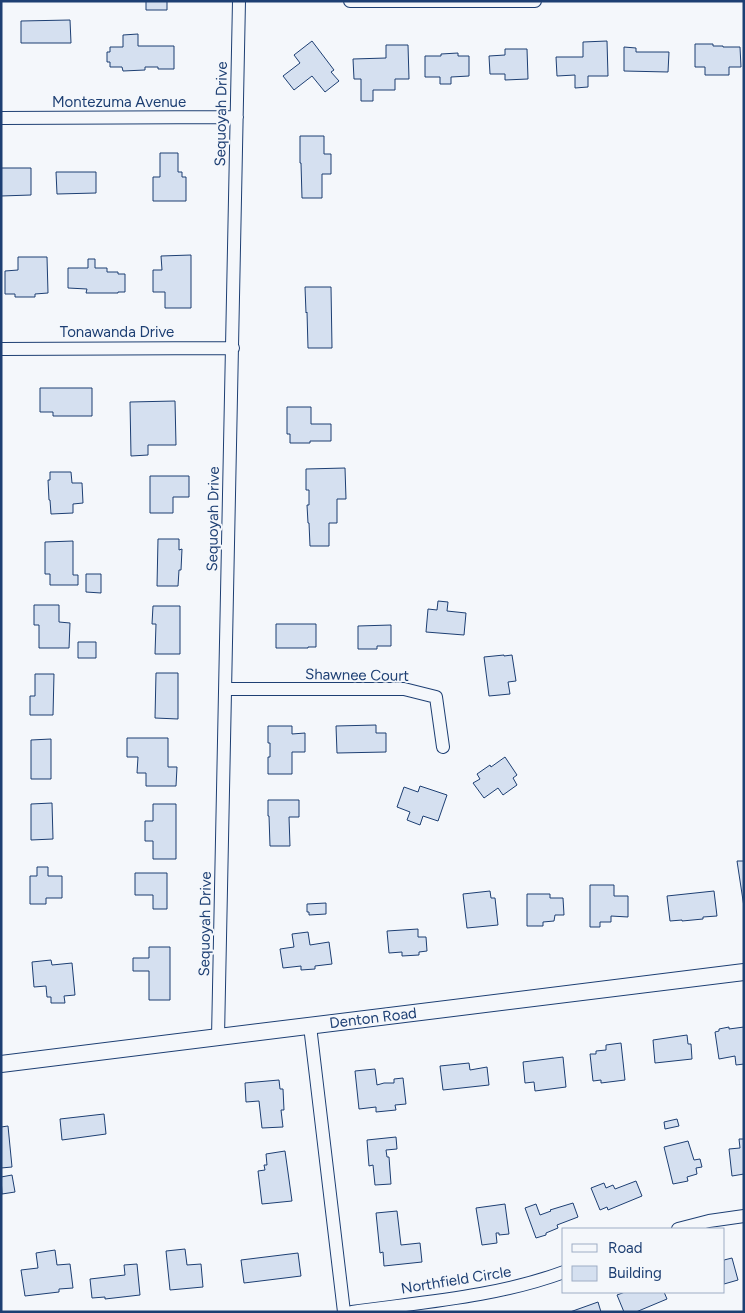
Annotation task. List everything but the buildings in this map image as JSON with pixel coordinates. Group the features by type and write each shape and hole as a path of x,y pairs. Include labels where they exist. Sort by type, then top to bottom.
{"street":[{"name":"Sequoyah Drive","path":"218,1037 239,1"},
{"path":"350,1 535,1"},
{"name":"Montezuma Avenue","path":"1,118 237,118"},
{"name":"Tonawanda Drive","path":"1,349 233,348"},
{"name":"Shawnee Court","path":"226,689 404,690 436,697 443,747"},
{"name":"Denton Road","path":"1,1064 744,972"},
{"path":"310,1026 344,1312"},
{"path":"682,1228 709,1221 744,1216"},
{"name":"Northfield Circle","path":"352,1312 471,1296 529,1284 562,1273"}]}
